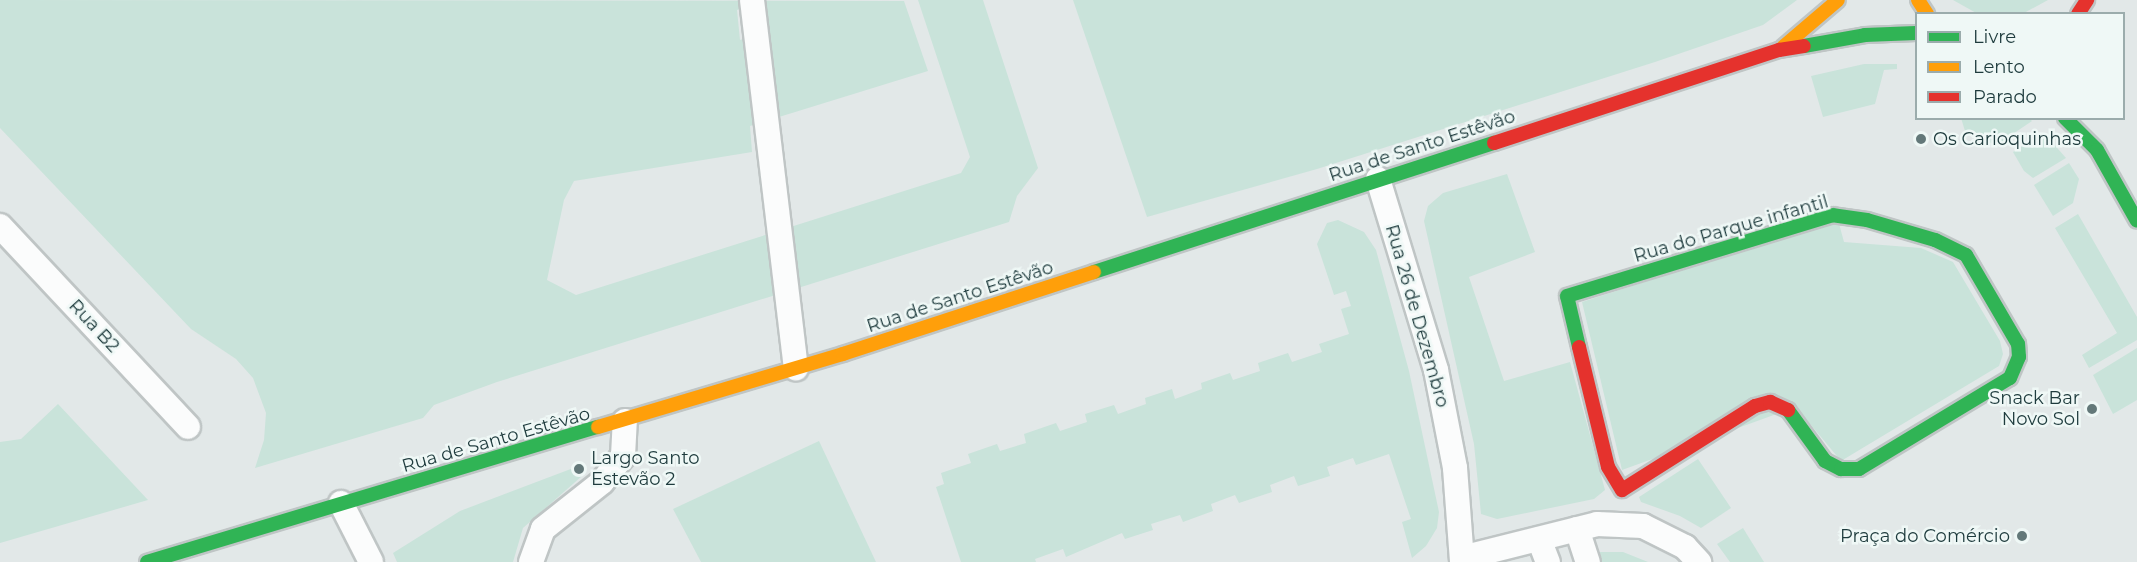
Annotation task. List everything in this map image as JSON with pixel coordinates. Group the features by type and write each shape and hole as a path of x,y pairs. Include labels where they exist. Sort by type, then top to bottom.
{"street":[{"path":"752,0 796,368"},
{"path":"1779,50 1838,0"},
{"path":"1779,50 1864,35 1915,33"},
{"name":"Rua de Santo Estêvão","path":"147,562 625,421 796,368 1779,50"},
{"path":"2067,120 2097,150 2137,221"},
{"path":"2096,129 2097,150"},
{"name":"Rua 26 de Dezembro","path":"1378,179 1436,370 1455,468 1462,560"},
{"name":"Rua do Parque infantil","path":"1833,215 1867,220 1935,240 1966,255 2018,344 2019,357 2010,378 1859,469 1841,469 1825,461 1785,406 1770,402 1755,406 1622,490 1608,467 1566,296 1833,215"},
{"name":"Rua B2","path":"0,226 188,427"},
{"path":"531,562 543,529 602,482 623,456 625,421"},
{"path":"1618,525 1622,490"},
{"path":"341,503 371,562"},
{"path":"1462,560 1577,529 1618,525 1643,526 1685,547 1699,562"},
{"path":"1577,529 1588,562"},
{"path":"1539,539 1548,562"}],"green space":[{"path":"0,0 904,1 928,71 750,126 752,152 574,181 564,200 547,280 576,295 961,173 970,157 918,0 983,0 1038,168 1017,196 1009,222 497,382 434,405 423,418 255,468 264,440 266,413 253,378 236,359 191,329 0,128","holes":["762,1 766,32 740,40 737,10"]},
{"path":"1073,0 1797,0 1763,25 1655,62 1317,169 1147,217"},
{"path":"1953,0 2048,0 2026,12 1974,12"},
{"path":"1864,64 1897,64 1897,69 1884,70 1875,104 1823,117 1811,76"},
{"path":"1962,120 2032,121 1998,144 1980,141 1965,131"},
{"path":"2044,133 2066,158 2033,178 2024,171 2013,152"},
{"path":"2069,163 2079,179 2073,203 2053,216 2034,185"},
{"path":"1507,174 1535,252 1469,277 1504,381 1570,362 1605,490 1594,499 1497,519 1481,514 1474,444 1424,221 1428,206 1443,193"},
{"path":"2078,214 2137,317 2137,340 2089,368 2082,355 2117,333 2055,228"},
{"path":"1338,220 1364,232 1376,250 1409,371 1439,512 1437,528 1426,546 1412,558 1402,522 1411,519 1389,454 1356,465 1353,458 1327,467 1330,476 1298,486 1294,476 1270,485 1272,492 1239,503 1235,495 1211,504 1213,511 1183,522 1180,515 1151,524 1153,530 1125,539 1122,533 1066,557 1063,549 1035,559 1036,562 961,562 936,487 944,484 941,473 971,463 968,454 997,444 1000,451 1026,443 1024,434 1056,423 1060,431 1087,422 1085,414 1114,405 1118,414 1146,404 1145,398 1172,389 1175,399 1202,389 1201,383 1230,373 1233,380 1260,371 1258,363 1288,353 1292,362 1322,352 1319,344 1349,334 1341,309 1351,306 1346,291 1334,295 1317,244 1327,223"},
{"path":"1838,220 1844,242 1921,248 1953,262 2000,341 2003,354 1999,366 1841,461 1796,407 1622,470 1582,302"},
{"path":"2137,348 2137,400 2113,414 2093,375"},
{"path":"58,404 148,500 0,543 0,442 21,439"},
{"path":"819,441 876,562 701,562 673,509"},
{"path":"1698,459 1731,508 1701,528 1680,516 1641,502 1639,497"},
{"path":"576,467 582,476 523,528 513,562 397,562 393,553 460,511"},
{"path":"1743,528 1764,562 1730,562 1717,544"},
{"path":"1599,552 1623,552 1648,562 1602,562"}],"traffic: fast":[{"path":"1804,46 1865,35 1915,33"},
{"path":"2067,120 2097,150 2137,221"},
{"path":"1094,272 1494,143"},
{"path":"1788,410 1825,461 1841,469 1859,469 2010,378 2019,357 2018,344 1966,255 1935,240 1867,220 1833,215"},
{"path":"1579,347 1567,296 1833,215"},
{"path":"147,562 598,427"}],"traffic: slow":[{"path":"1783,47 1838,0"},
{"path":"1918,0 1926,12"},
{"path":"598,427 843,354 1094,272"}],"traffic: jam":[{"path":"2079,12 2087,0"},
{"path":"1494,143 1779,50 1804,46"},
{"path":"1579,347 1608,467 1622,490 1755,406 1770,402 1788,410"}],"place":[{"name":"Os Carioquinhas","path":"1921,139"},
{"name":"Snack Bar Novo Sol","path":"2092,409"},
{"name":"Largo Santo Estevão 2","path":"579,469"},
{"name":"Praça do Comércio","path":"2022,536"}]}
